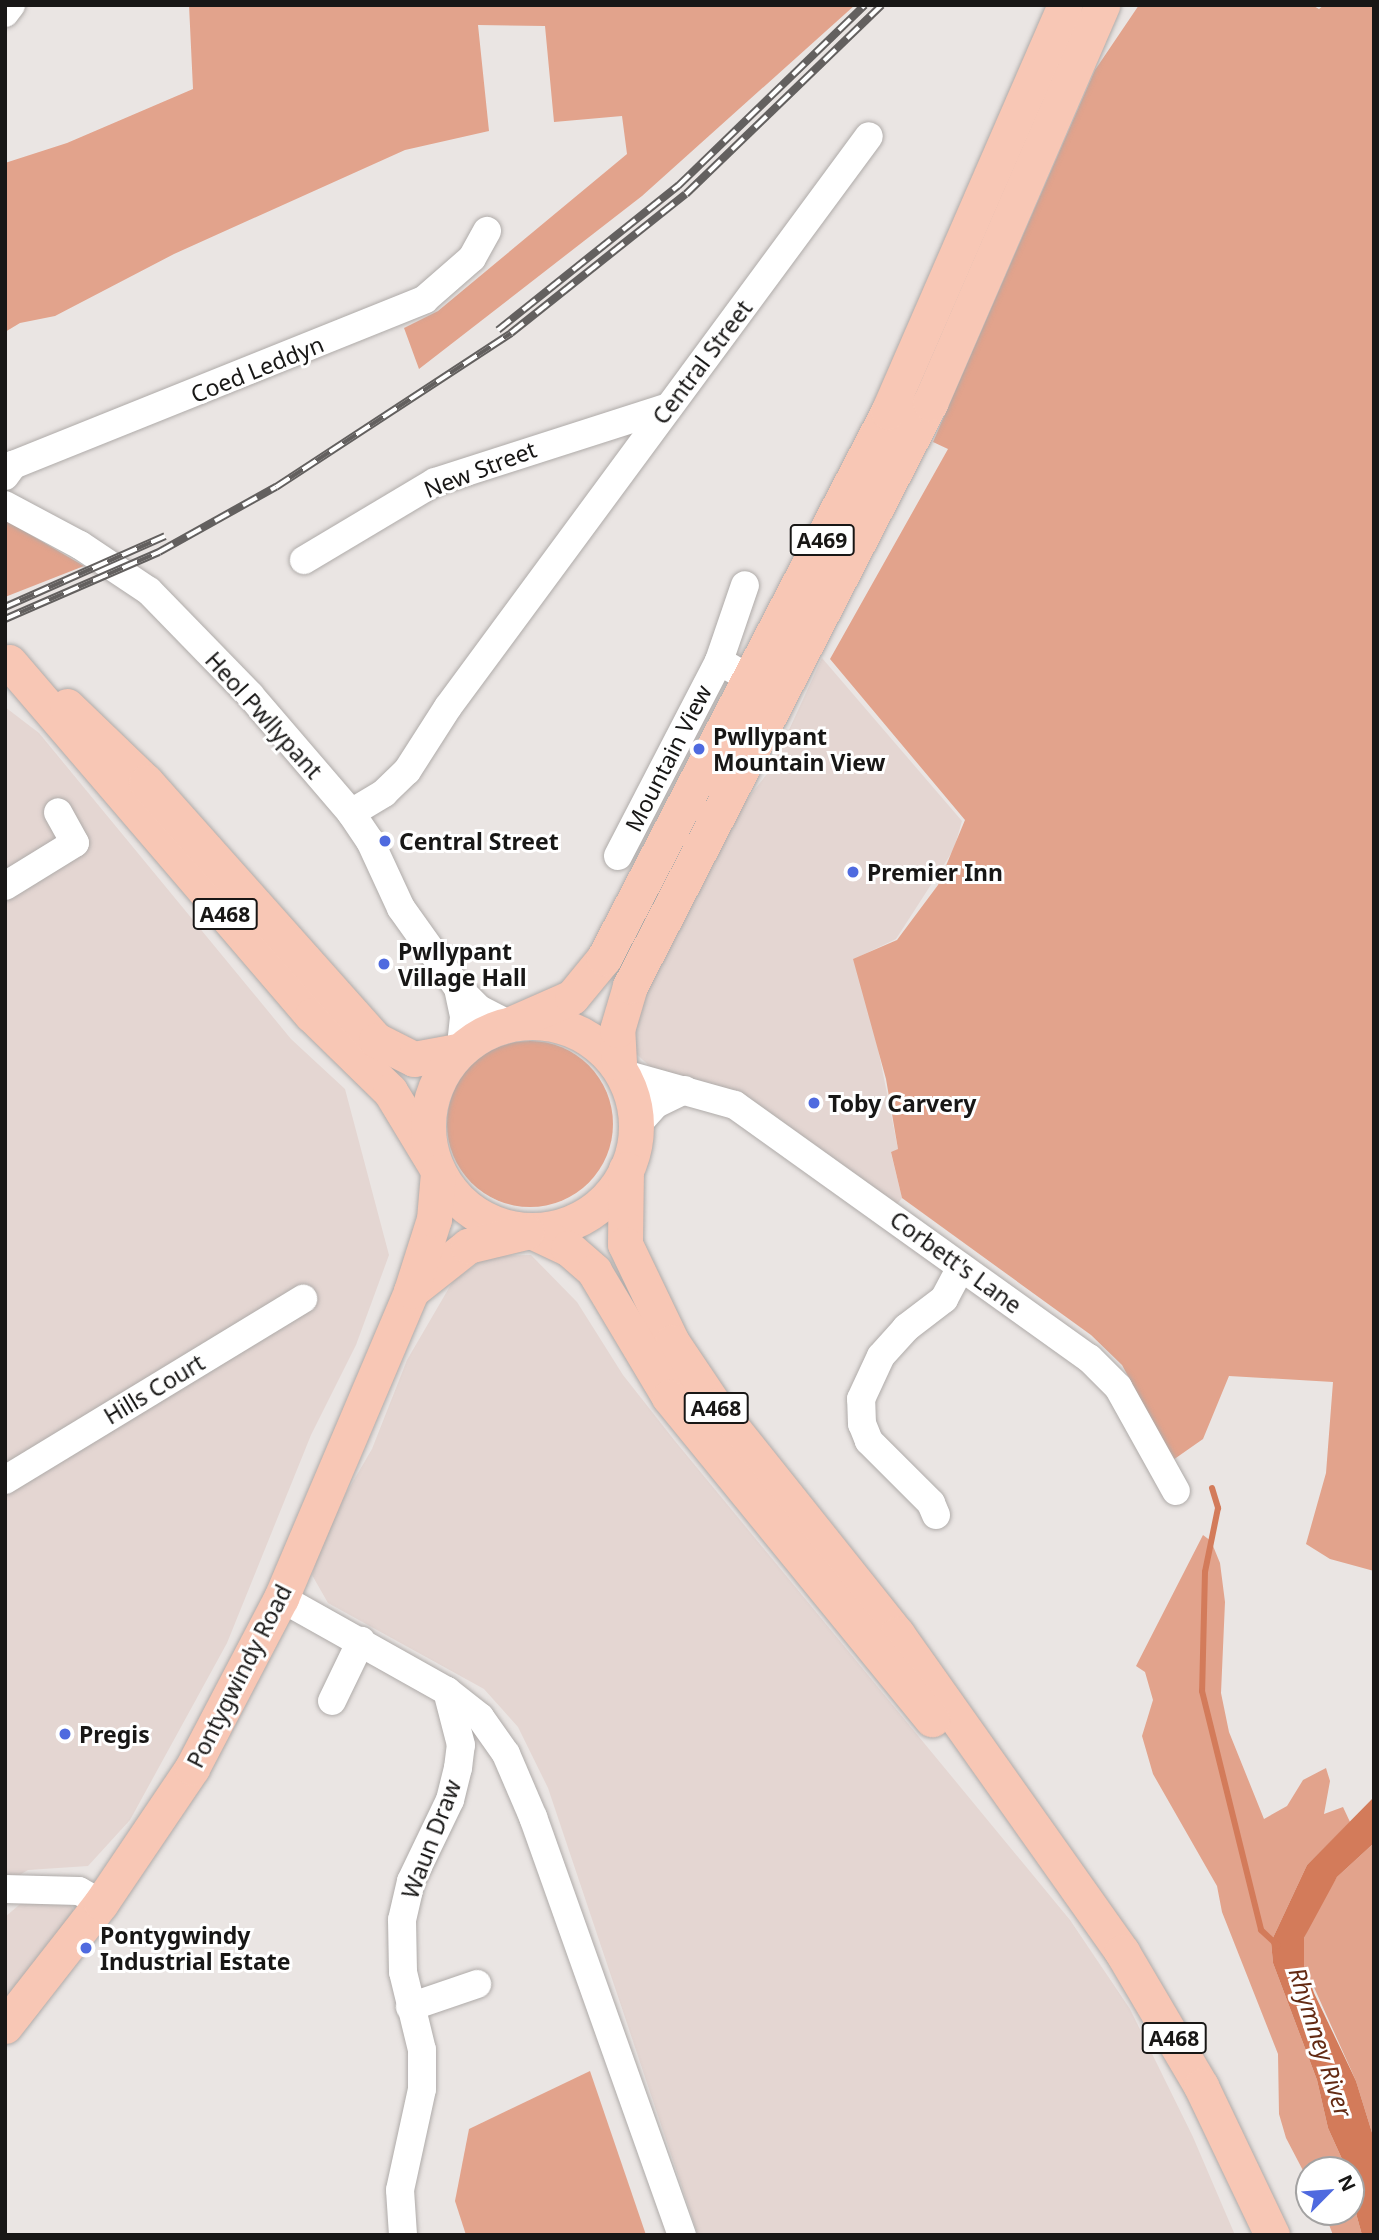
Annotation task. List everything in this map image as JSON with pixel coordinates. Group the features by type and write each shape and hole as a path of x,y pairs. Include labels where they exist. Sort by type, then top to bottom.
{"main road":[{"name":"A469","path":"510,1023 572,997 597,971 904,377 1029,80 1065,5"},
{"name":"A469","path":"621,1068 617,1030 630,986 930,402 1102,5"},
{"name":"A468","path":"7,661 117,751 376,1040 414,1059 459,1050"},
{"name":"A468","path":"7,661 312,1015 390,1091 437,1170"},
{"path":"510,1023 585,1036 608,1049 621,1068 636,1126 626,1169 580,1219 565,1228 531,1231 473,1211 455,1196 437,1170 430,1128 433,1094 443,1068 481,1032 510,1023"},
{"name":"A468","path":"626,1169 625,1244 672,1342 715,1406 897,1634 1051,1857 1122,1952 1168,2027 1233,2147 1272,2235"},
{"name":"Pontygwindy Road","path":"5,2026 101,1903 192,1768 281,1598 411,1291 434,1219 437,1170"},
{"name":"A468","path":"531,1231 562,1245 594,1271 641,1355 683,1415 924,1710 1051,1857"},
{"name":"Pontygwindy Road","path":"411,1291 468,1246 531,1231"}],"street":[{"path":"5,13 11,5"},
{"name":"Central Street","path":"351,813 390,789 407,771 448,707 869,136"},
{"name":"Coed Leddyn","path":"8,468 425,299 472,258 486,230"},
{"name":"New Street","path":"305,560 435,482 668,407"},
{"name":"Heol Pwllypant","path":"5,505 80,545 149,591 250,695 351,813 401,908 458,988 480,1009 510,1023"},
{"name":"Mountain View","path":"618,856 719,661 745,585"},
{"name":"Mountain View","path":"719,661 750,678"},
{"path":"5,886 75,844 58,812"},
{"name":"Heol Pwllypant","path":"458,988 464,1017 459,1050"},
{"name":"Corbett's Lane","path":"621,1068 735,1105 1089,1358 1118,1387 1176,1491"},
{"path":"636,1126 656,1104 685,1090"},
{"path":"936,1515 931,1503 869,1441 862,1424 861,1399 881,1356 906,1328 944,1299 961,1267"},
{"name":"Hills Court","path":"5,1480 303,1299"},
{"path":"281,1598 447,1691 480,1717 506,1754 533,1817 682,2235"},
{"path":"332,1702 361,1641"},
{"name":"Waun Draw","path":"403,2235 400,2190 422,2089 422,2050 403,1972 402,1920 411,1881 450,1800 459,1757 458,1726 447,1691"},
{"path":"5,1889 79,1891 101,1903"},
{"path":"410,2007 477,1984"}],"shaded area":[{"path":"189,5 855,5 642,196 419,369 404,328 438,311 627,154 622,116 554,122 545,26 478,25 489,131 405,150 174,254 55,316 20,323 5,332 5,163 67,143 193,89"},
{"path":"1139,5 1312,5 1319,9 1324,5 1374,5 1374,1571 1330,1559 1306,1544 1326,1473 1333,1382 1229,1376 1203,1439 1173,1460 1122,1365 1091,1335 902,1198 891,1152 898,1149 886,1079 853,959 897,940 938,885 965,820 830,659 948,449 933,442 1095,70"},
{"path":"5,520 84,566 5,597"},
{"path":"822,658 962,821 954,849 896,939 854,959 870,1008 898,1149 891,1153 902,1198 891,1212 667,1082 631,1049 648,979 733,817 771,769"},
{"name":"Pontygwindy Industrial Estate","path":"5,707 39,733 291,1039 345,1089 389,1255 356,1345 311,1435 227,1643 130,1820 88,1866 28,1870 5,1884"},
{"path":"530,1041 562,1047 589,1065 607,1092 613,1124 607,1156 589,1183 562,1201 530,1207 498,1201 471,1183 453,1156 447,1124 453,1092 471,1065 498,1047"},
{"path":"531,1255 577,1302 623,1375 675,1441 1070,1920 1130,2009 1193,2137 1235,2235 698,2235 548,1788 518,1727 484,1689 328,1603 312,1575 327,1526 372,1449 407,1360 453,1281 488,1256"},
{"path":"1203,1535 1211,1541 1220,1563 1225,1602 1221,1693 1229,1732 1264,1819 1287,1806 1303,1780 1326,1768 1330,1781 1324,1814 1343,1807 1350,1822 1307,1865 1271,1942 1273,1963 1317,2080 1328,2128 1341,2156 1295,2156 1286,2138 1279,2114 1278,2054 1222,1912 1217,1886 1153,1774 1142,1736 1153,1700 1145,1672 1136,1666"},
{"path":"1374,1843 1374,2139 1356,2081 1304,1965 1304,1938 1321,1901 1337,1877"},
{"path":"26,1899 70,1903 75,1914 5,2007 5,1917"},
{"path":"590,2071 646,2235 466,2235 455,2201 469,2129"},
{"path":"1329,2226 1360,2226 1362,2235 1333,2235"}],"water":[{"name":"Rhymney River","path":"1374,1797 1374,1843 1337,1877 1304,1938 1304,1965 1314,1993 1356,2081 1374,2139 1374,2235 1362,2235 1360,2226 1365,2226 1365,2156 1341,2156 1328,2128 1317,2080 1273,1963 1271,1942 1307,1865"}],"waterway":[{"path":"1212,1488 1218,1508 1205,1572 1202,1691 1261,1930 1278,1946"}],"railway":[{"path":"498,330 678,186 865,5"},
{"path":"5,619 159,552 276,487 511,333 686,194 882,5"},
{"path":"5,607 165,536"}],"place":[{"name":"Pwllypant Mountain View","path":"699,749"},
{"name":"Central Street","path":"385,841"},
{"name":"Premier Inn","path":"853,872"},
{"name":"Pwllypant Village Hall","path":"384,964"},
{"name":"Toby Carvery","path":"814,1103"},
{"name":"Pregis","path":"65,1734"},
{"name":"Pontygwindy Industrial Estate","path":"86,1948"}]}
